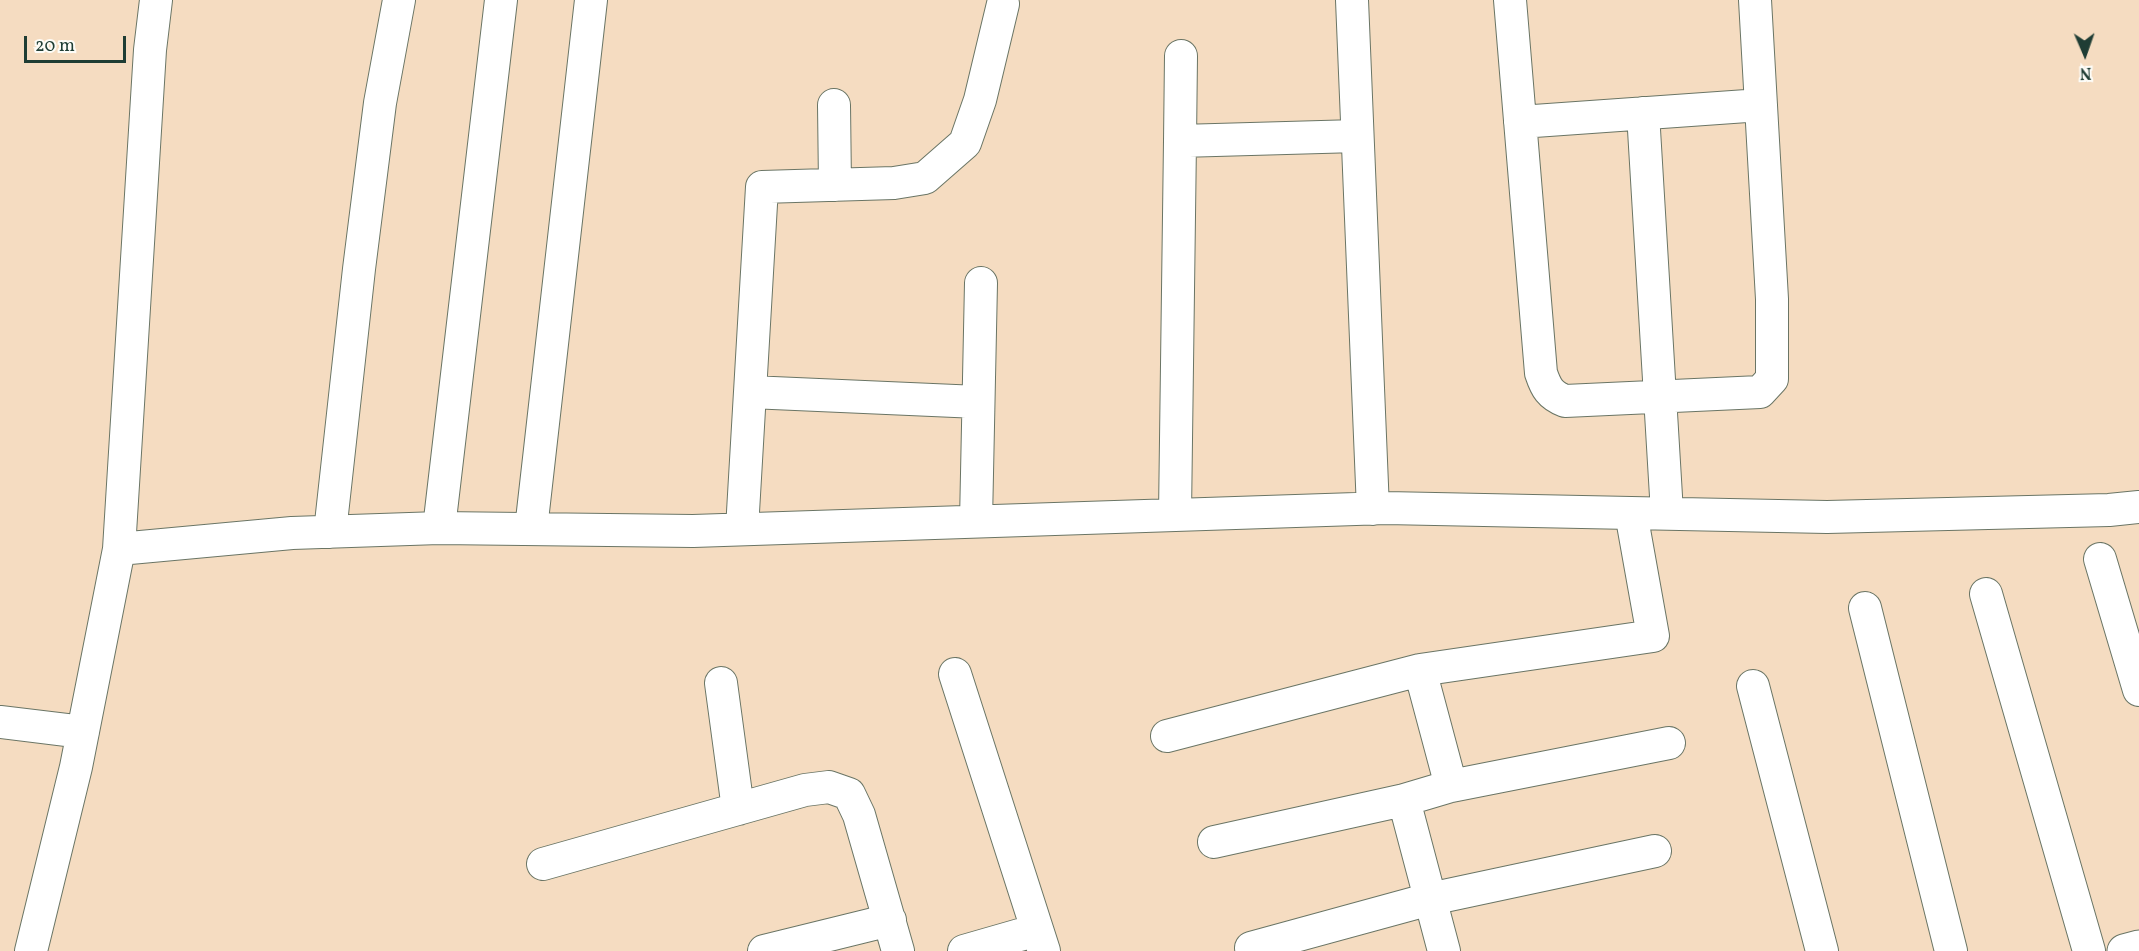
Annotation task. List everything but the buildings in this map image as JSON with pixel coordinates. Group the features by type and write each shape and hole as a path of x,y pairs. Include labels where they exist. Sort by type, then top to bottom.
{"main road":[{"path":"2124,951 2139,947"}],"street":[{"path":"31,951 83,732 119,549 150,50 156,0"},
{"path":"330,532 372,162 380,103 399,0"},
{"path":"439,528 501,0"},
{"path":"531,529 591,0"},
{"path":"1352,0 1373,508"},
{"path":"1510,0 1540,373 1546,388 1565,401 1760,392 1772,379 1772,299 1755,0"},
{"path":"742,529 762,187 894,183 925,178 965,143 980,100 1003,4"},
{"path":"1175,514 1181,56"},
{"path":"834,105 835,185"},
{"path":"1520,122 1761,105"},
{"path":"1643,113 1667,513"},
{"path":"1180,141 1358,136"},
{"path":"976,521 981,283"},
{"path":"750,392 978,402"},
{"path":"119,549 292,533 439,528 693,531 1373,508 1839,516 2109,510 2139,507"},
{"path":"1167,736 1420,670 1653,636 1631,513"},
{"path":"2100,559 2139,690"},
{"path":"1986,594 2089,951"},
{"path":"1864,608 1951,951"},
{"path":"1420,670 1451,786"},
{"path":"955,674 1040,940 964,951"},
{"path":"721,683 738,809"},
{"path":"1754,687 1822,951"},
{"path":"0,722 83,732"},
{"path":"1214,842 1404,800 1451,786 1669,743"},
{"path":"543,864 805,790 829,787 849,794 859,815 898,951"},
{"path":"1404,800 1443,951"},
{"path":"1251,948 1430,899 1655,850"},
{"path":"764,951 890,920"}]}
